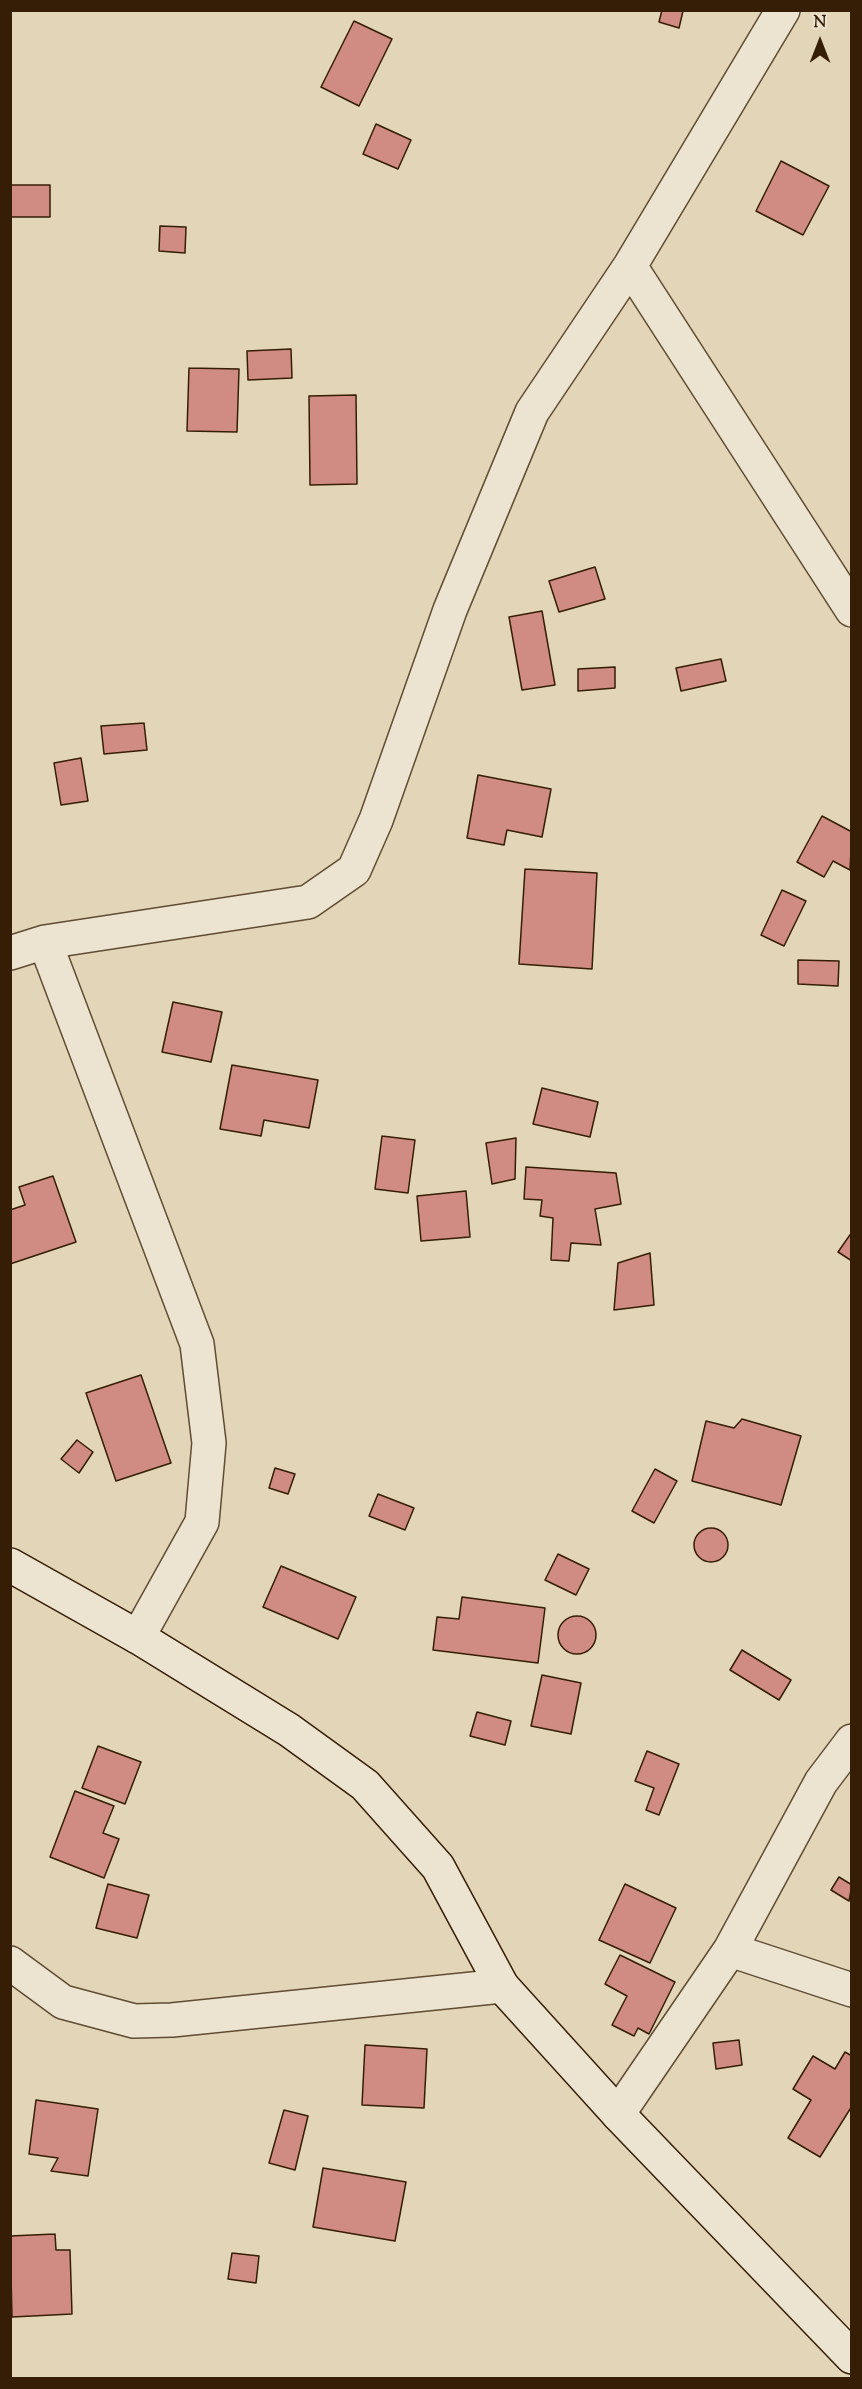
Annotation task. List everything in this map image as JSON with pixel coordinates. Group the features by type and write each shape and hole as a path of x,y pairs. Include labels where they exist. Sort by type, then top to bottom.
{"street":[{"path":"10,953 45,942 308,902 354,870 376,820 450,610 532,412 630,266 783,10"},
{"path":"630,266 852,610"},
{"path":"45,942 197,1344 209,1443 202,1522 138,1637"},
{"path":"10,1565 138,1637 289,1730 364,1785 438,1867 501,1986 618,2114 850,2351"},
{"path":"618,2114 730,1950 821,1782 852,1741"},
{"path":"730,1950 852,1990"},
{"path":"10,1963 63,2002 134,2021 172,2020 501,1986"}],"building":[{"path":"662,10 683,11 679,28 659,22"},
{"path":"354,21 392,39 359,106 321,87"},
{"path":"376,124 411,140 398,169 363,154"},
{"path":"781,161 829,186 803,235 756,211"},
{"path":"10,185 50,185 50,217 10,217"},
{"path":"160,226 186,227 185,253 159,251"},
{"path":"291,349 292,378 248,380 247,351"},
{"path":"189,368 239,369 237,432 187,431"},
{"path":"356,395 357,484 310,485 309,396"},
{"path":"595,567 605,599 559,612 549,581"},
{"path":"542,611 555,685 522,690 509,617"},
{"path":"721,659 726,681 681,691 676,668"},
{"path":"615,667 615,688 578,691 578,669"},
{"path":"144,723 147,750 104,754 101,726"},
{"path":"81,758 88,801 61,805 54,763"},
{"path":"478,775 551,789 542,837 507,830 504,845 467,838"},
{"path":"822,816 852,832 850,870 833,861 824,877 797,862"},
{"path":"525,869 597,873 592,969 519,964"},
{"path":"782,890 806,901 784,946 761,935"},
{"path":"798,960 839,961 838,986 798,984"},
{"path":"173,1002 222,1012 211,1062 162,1052"},
{"path":"232,1065 318,1080 309,1128 264,1120 261,1136 220,1129"},
{"path":"542,1088 598,1102 590,1137 533,1124"},
{"path":"382,1136 415,1140 408,1193 375,1189"},
{"path":"516,1138 515,1179 492,1184 486,1143"},
{"path":"526,1167 616,1173 621,1204 595,1209 601,1245 571,1243 569,1261 551,1260 553,1218 540,1216 542,1200 524,1199"},
{"path":"53,1176 76,1242 10,1264 10,1210 25,1205 19,1187"},
{"path":"466,1191 470,1237 421,1241 417,1196"},
{"path":"852,1232 852,1261 838,1252"},
{"path":"650,1253 654,1305 614,1310 618,1263"},
{"path":"141,1375 171,1463 116,1481 86,1393"},
{"path":"742,1419 801,1436 781,1505 692,1481 706,1421 734,1428"},
{"path":"77,1440 93,1452 79,1473 61,1459"},
{"path":"275,1468 295,1474 288,1494 269,1488"},
{"path":"655,1469 677,1481 654,1523 632,1511"},
{"path":"378,1494 414,1508 405,1530 369,1516"},
{"path":"711,1528 723,1533 728,1545 723,1557 711,1562 699,1557 694,1545 699,1533"},
{"path":"558,1554 589,1569 576,1595 545,1580"},
{"path":"281,1566 356,1597 338,1639 263,1607"},
{"path":"462,1597 545,1608 538,1663 433,1650 437,1617 459,1619"},
{"path":"577,1616 591,1621 596,1635 591,1649 577,1654 563,1649 558,1635 563,1621"},
{"path":"742,1650 791,1680 779,1700 730,1670"},
{"path":"542,1675 581,1683 571,1734 531,1726"},
{"path":"477,1712 511,1721 505,1745 470,1736"},
{"path":"98,1746 141,1762 125,1804 82,1788"},
{"path":"647,1751 679,1764 659,1815 646,1810 654,1788 635,1781"},
{"path":"75,1791 114,1806 103,1833 119,1839 104,1878 50,1857"},
{"path":"839,1877 852,1885 849,1901 831,1890"},
{"path":"108,1884 149,1895 137,1938 96,1928"},
{"path":"625,1884 676,1908 650,1963 599,1940"},
{"path":"620,1955 675,1982 649,2034 638,2028 634,2036 612,2025 627,1996 605,1984"},
{"path":"739,2040 742,2065 716,2069 713,2043"},
{"path":"365,2045 427,2049 424,2108 362,2105"},
{"path":"845,2052 852,2056 852,2106 820,2157 788,2138 811,2100 793,2089 813,2056 835,2069"},
{"path":"36,2100 98,2109 88,2176 51,2171 58,2158 29,2154"},
{"path":"284,2110 308,2116 295,2170 269,2163"},
{"path":"323,2168 406,2182 395,2241 313,2227"},
{"path":"55,2234 56,2250 70,2250 72,2314 12,2317 10,2236"},
{"path":"232,2253 259,2256 256,2283 228,2279"}]}
